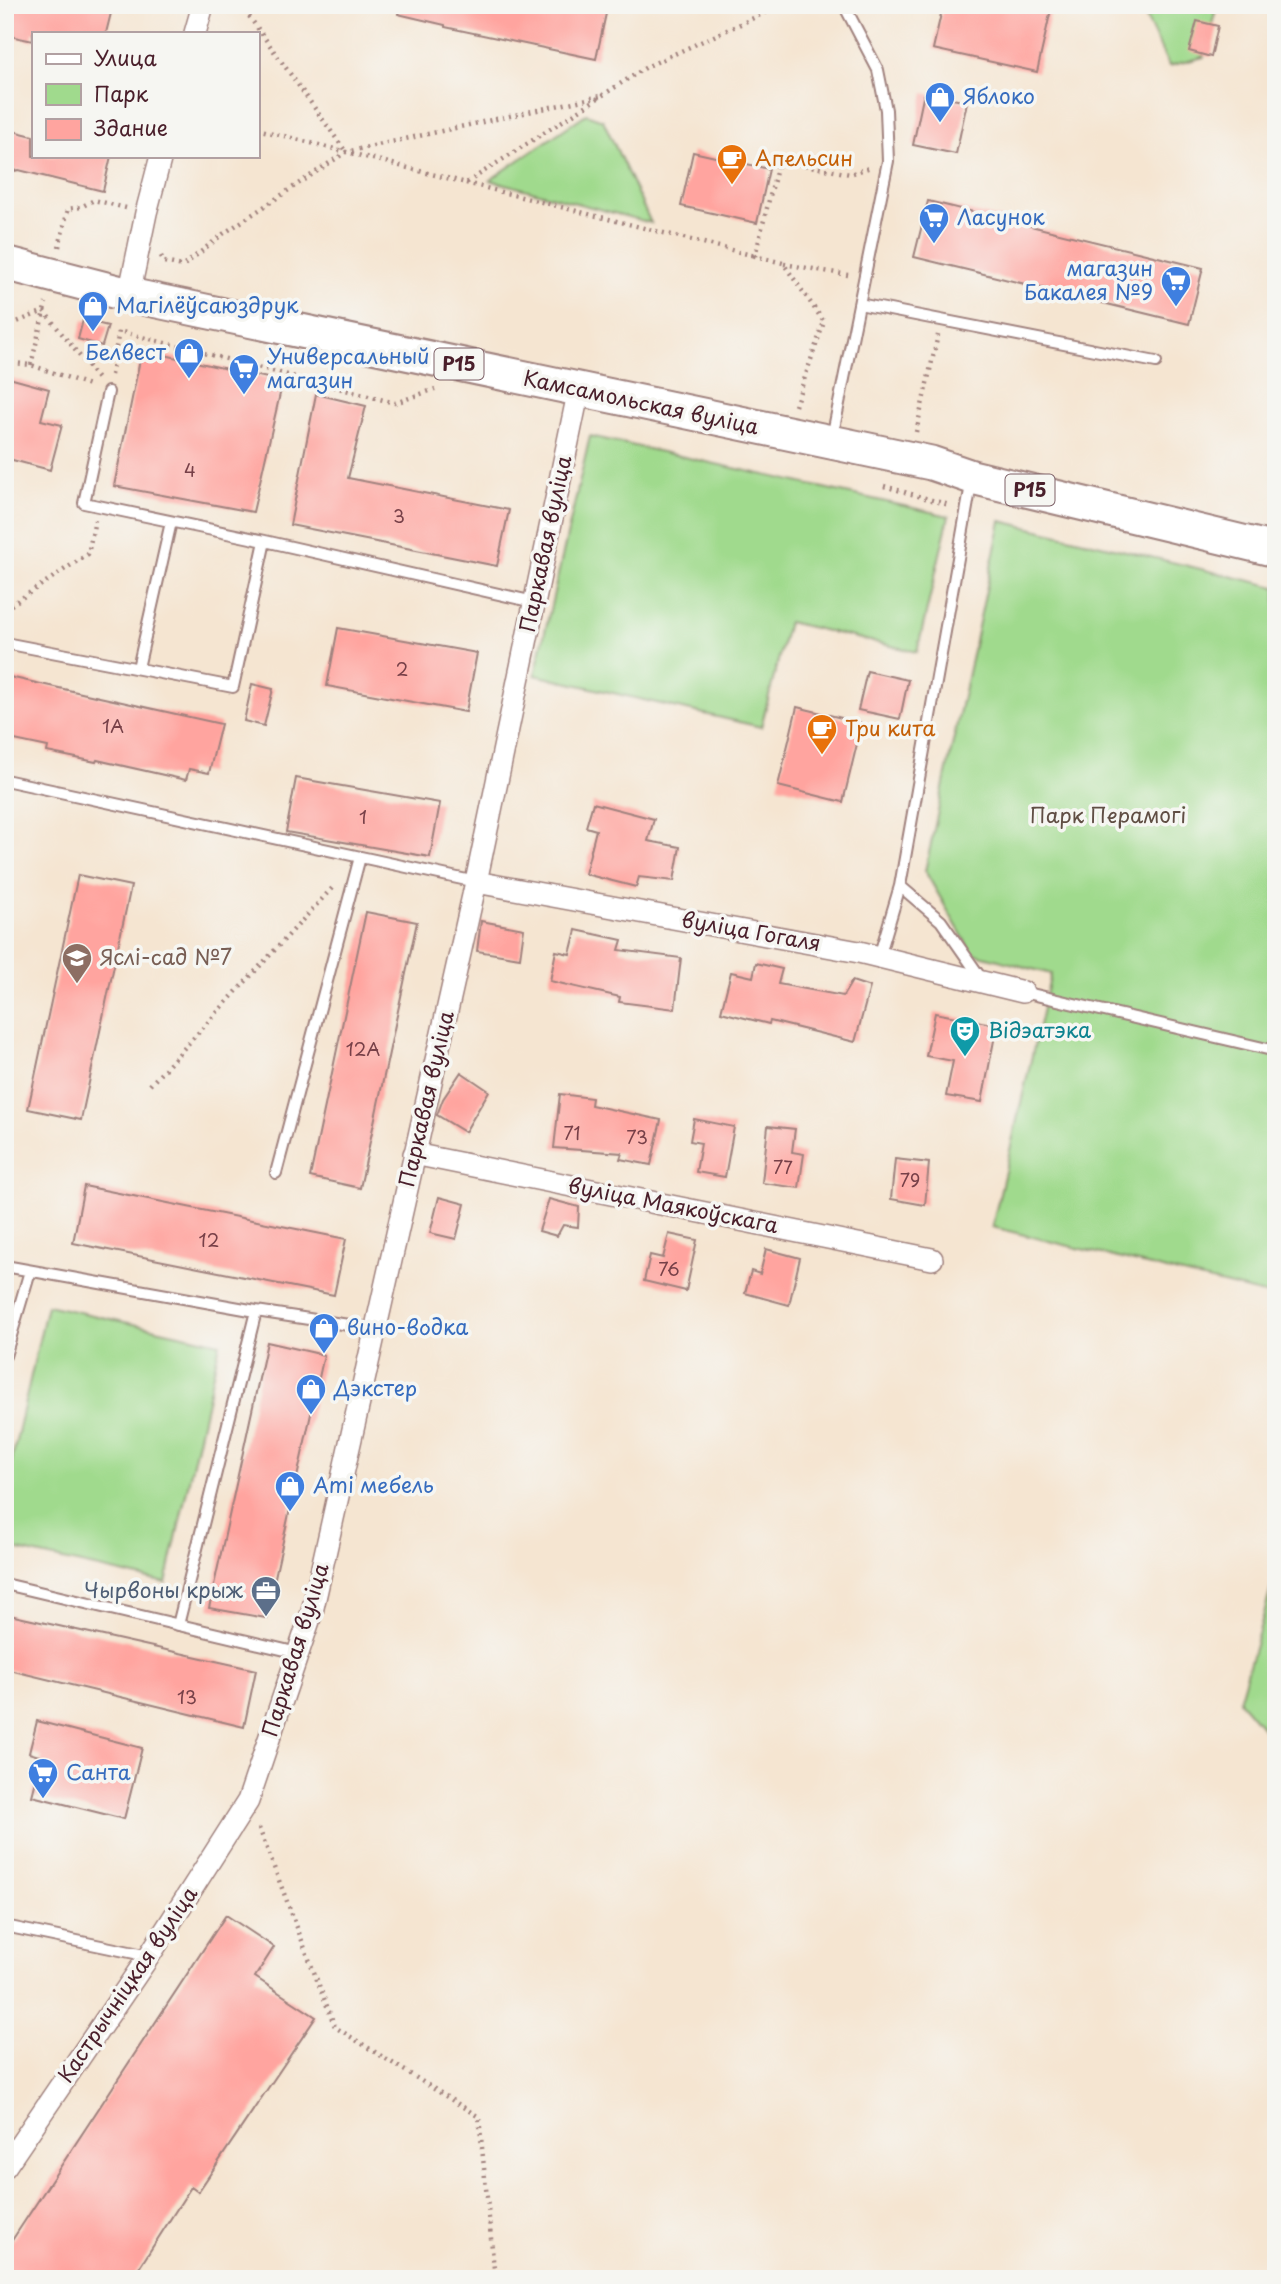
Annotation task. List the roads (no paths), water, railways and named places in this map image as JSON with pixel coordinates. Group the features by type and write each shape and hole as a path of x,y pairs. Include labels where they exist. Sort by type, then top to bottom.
{"main road":[{"name":"Камсамольская вуліца","path":"5,263 129,295 931,463 972,477 1276,550"}],"street":[{"path":"195,32 203,5"},
{"path":"129,295 146,213 161,158"},
{"name":"Паркавая вуліца","path":"248,1801 312,1612 476,882 579,389"},
{"name":"вуліца Гогаля","path":"476,882 879,957 1023,992"},
{"name":"вуліца Маякоўскага","path":"414,1154 932,1259"},
{"name":"Кастрычніцкая вуліца","path":"5,2167 149,1956 248,1801"}],"lane":[{"path":"831,444 888,161 887,110 878,70 844,5"},
{"path":"859,304 1156,362"},
{"path":"108,392 84,503 534,602"},
{"path":"879,957 900,886 972,477"},
{"path":"138,668 171,522"},
{"path":"5,642 233,687 265,541"},
{"path":"5,780 476,882"},
{"path":"276,1173 360,857"},
{"path":"900,886 941,921 984,982"},
{"path":"1023,992 1276,1051"},
{"path":"5,1266 256,1311 375,1329"},
{"path":"5,1356 30,1271"},
{"path":"178,1625 256,1311"},
{"path":"5,1584 298,1653"},
{"path":"5,1926 149,1956"}],"place":[{"name":"Яблоко","path":"940,124"},
{"name":"Апельсин","path":"732,186"},
{"name":"Ласунок","path":"934,245"},
{"name":"магазин Бакалея №9","path":"1176,308"},
{"name":"Магілёўсаюздрук","path":"93,333"},
{"name":"Белвест","path":"189,380"},
{"name":"Универсальный магазин","path":"244,396"},
{"name":"Три кита","path":"822,756"},
{"name":"Яслі-сад №7","path":"77,985"},
{"name":"Відэатэка","path":"965,1058"},
{"name":"вино-водка","path":"324,1355"},
{"name":"Дэкстер","path":"311,1416"},
{"name":"Ami мебель","path":"290,1513"},
{"name":"Чырвоны крыж","path":"266,1618"},
{"name":"Санта","path":"43,1800"}],"park label":[{"name":"Парк Перамогі","path":"1108,816"}]}
